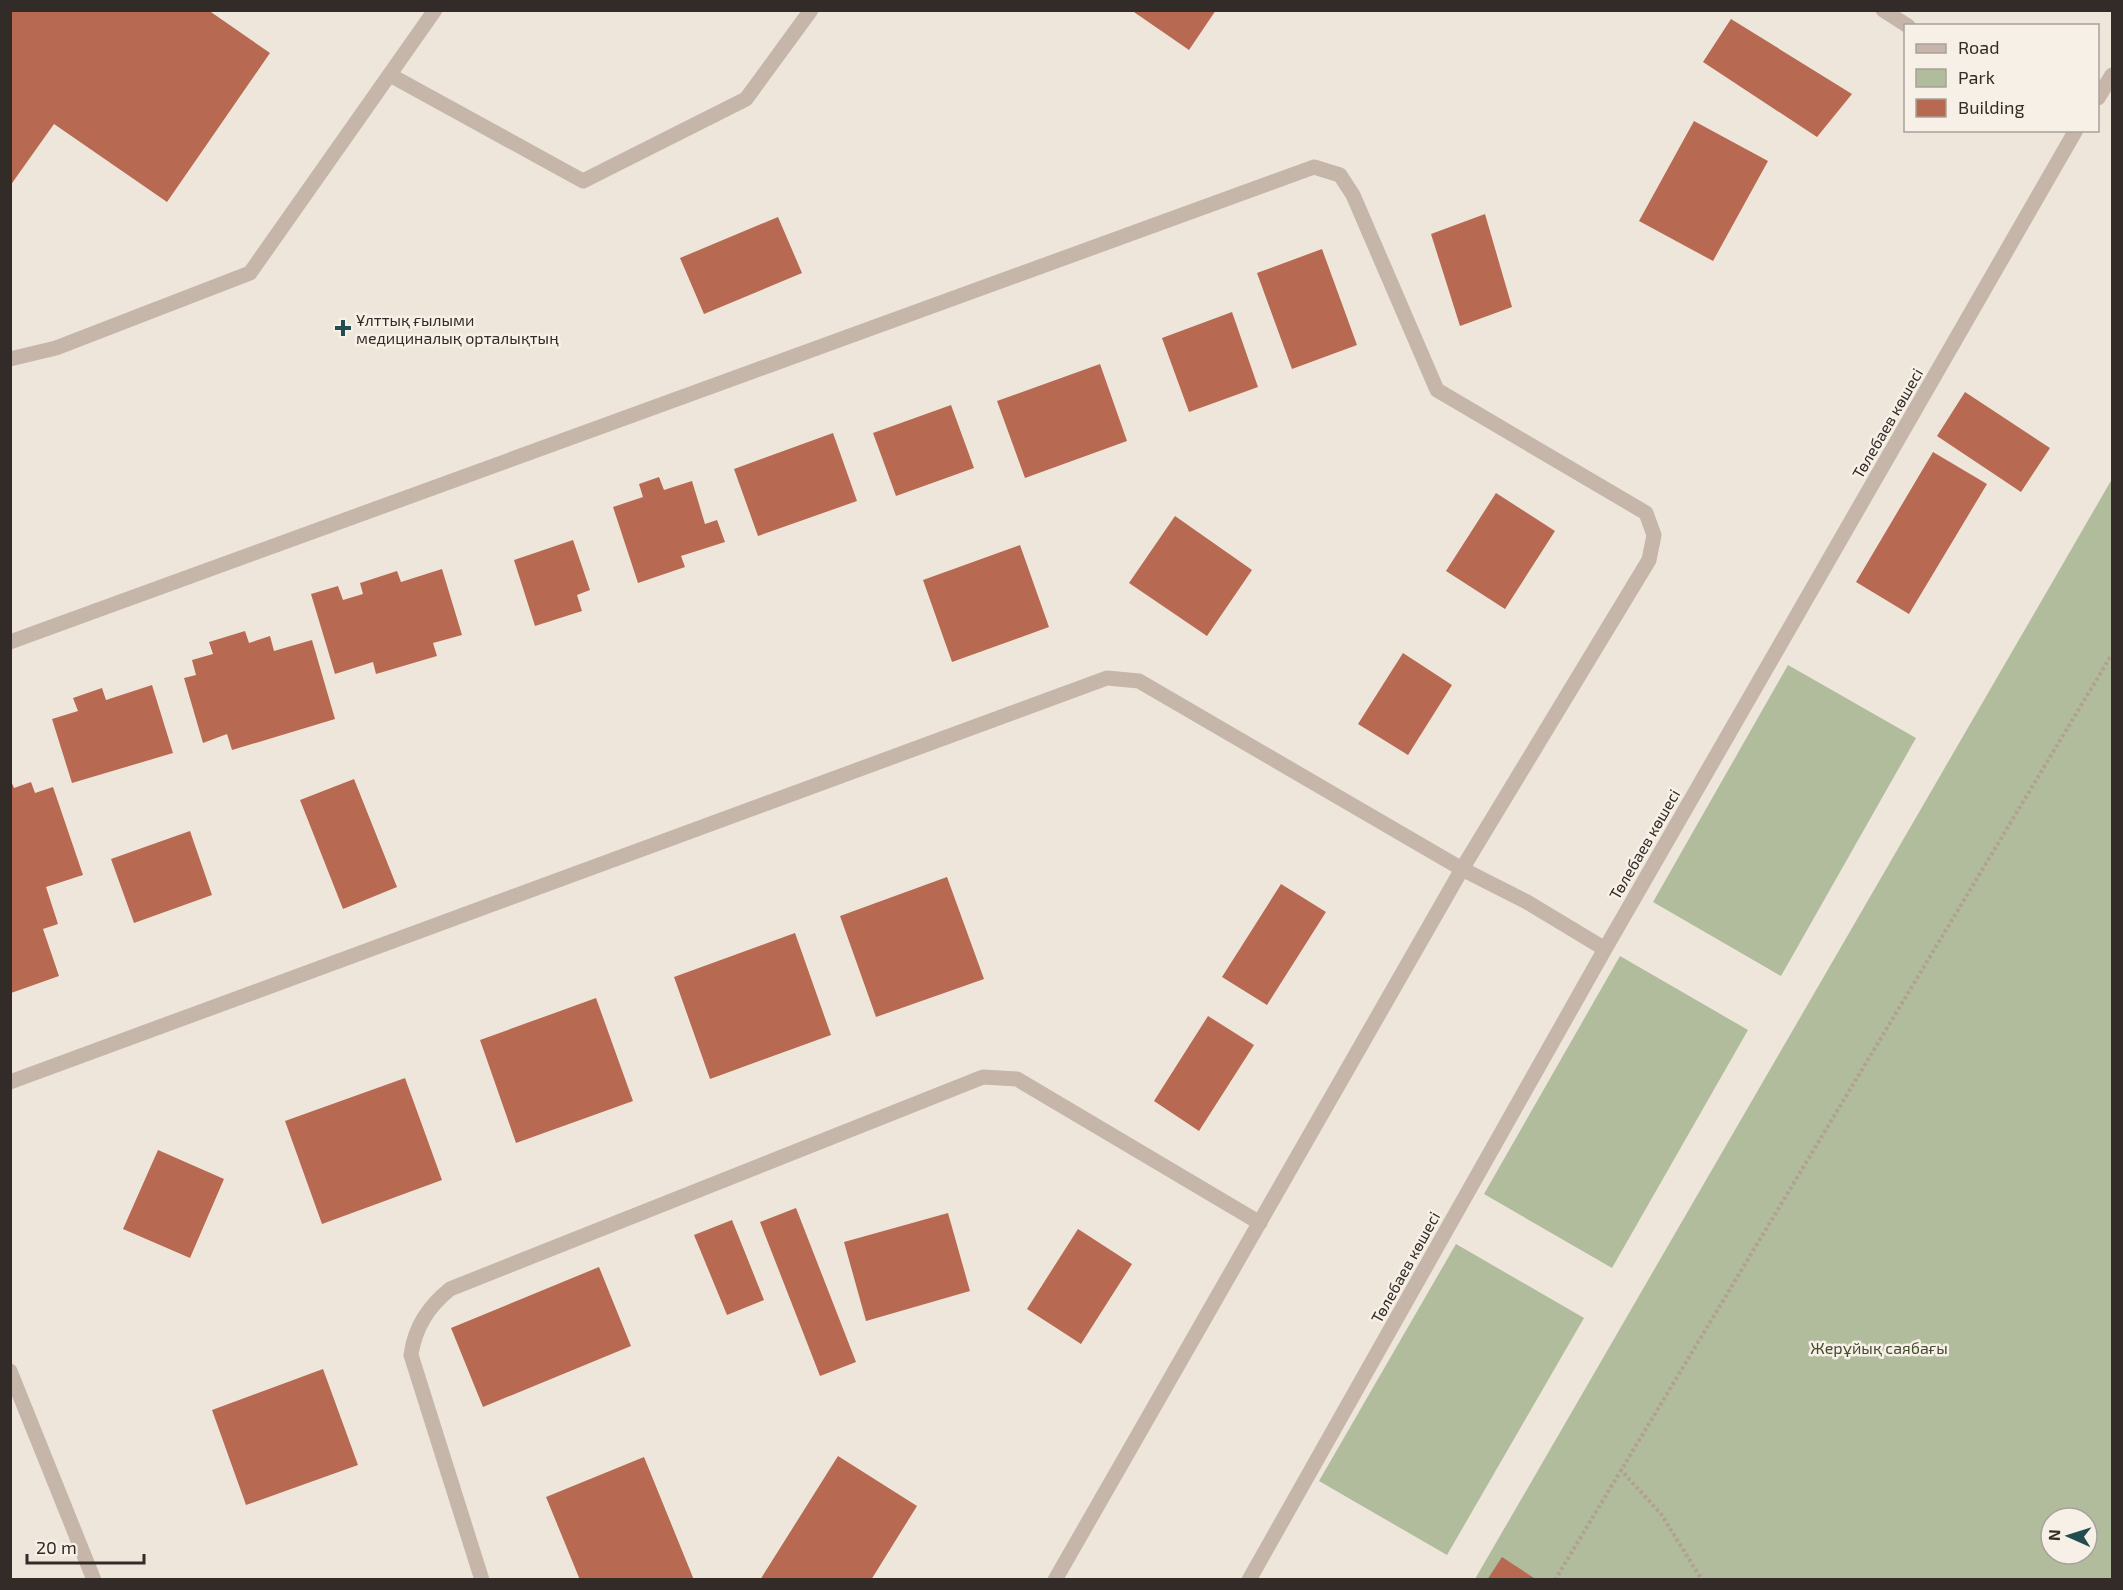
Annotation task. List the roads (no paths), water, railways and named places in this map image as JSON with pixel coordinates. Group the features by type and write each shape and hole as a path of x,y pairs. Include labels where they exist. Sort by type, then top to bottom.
{"street":[{"path":"10,359 56,348 250,273 435,10"},
{"path":"390,75 583,181 746,99 811,10"},
{"path":"1883,10 1905,24"},
{"path":"2099,95 2112,75"},
{"name":"Төлебаев көшесі","path":"1249,1580 1605,949 2075,132"},
{"path":"10,642 1314,167 1340,175 1353,195 1437,390 1646,513 1654,535 1649,560 1462,869 1055,1580"},
{"path":"10,1082 1107,678 1139,681 1462,869 1527,902 1605,949"},
{"path":"482,1580 411,1355 413,1338 433,1303 450,1289 983,1077 1017,1078 1260,1223"},
{"path":"10,1371 94,1580"}],"place":[{"name":"Ұлттық ғылыми медициналық орталықтың","path":"343,328"}],"park label":[{"name":"Жерұйық саябағы","path":"1879,1347"}]}
